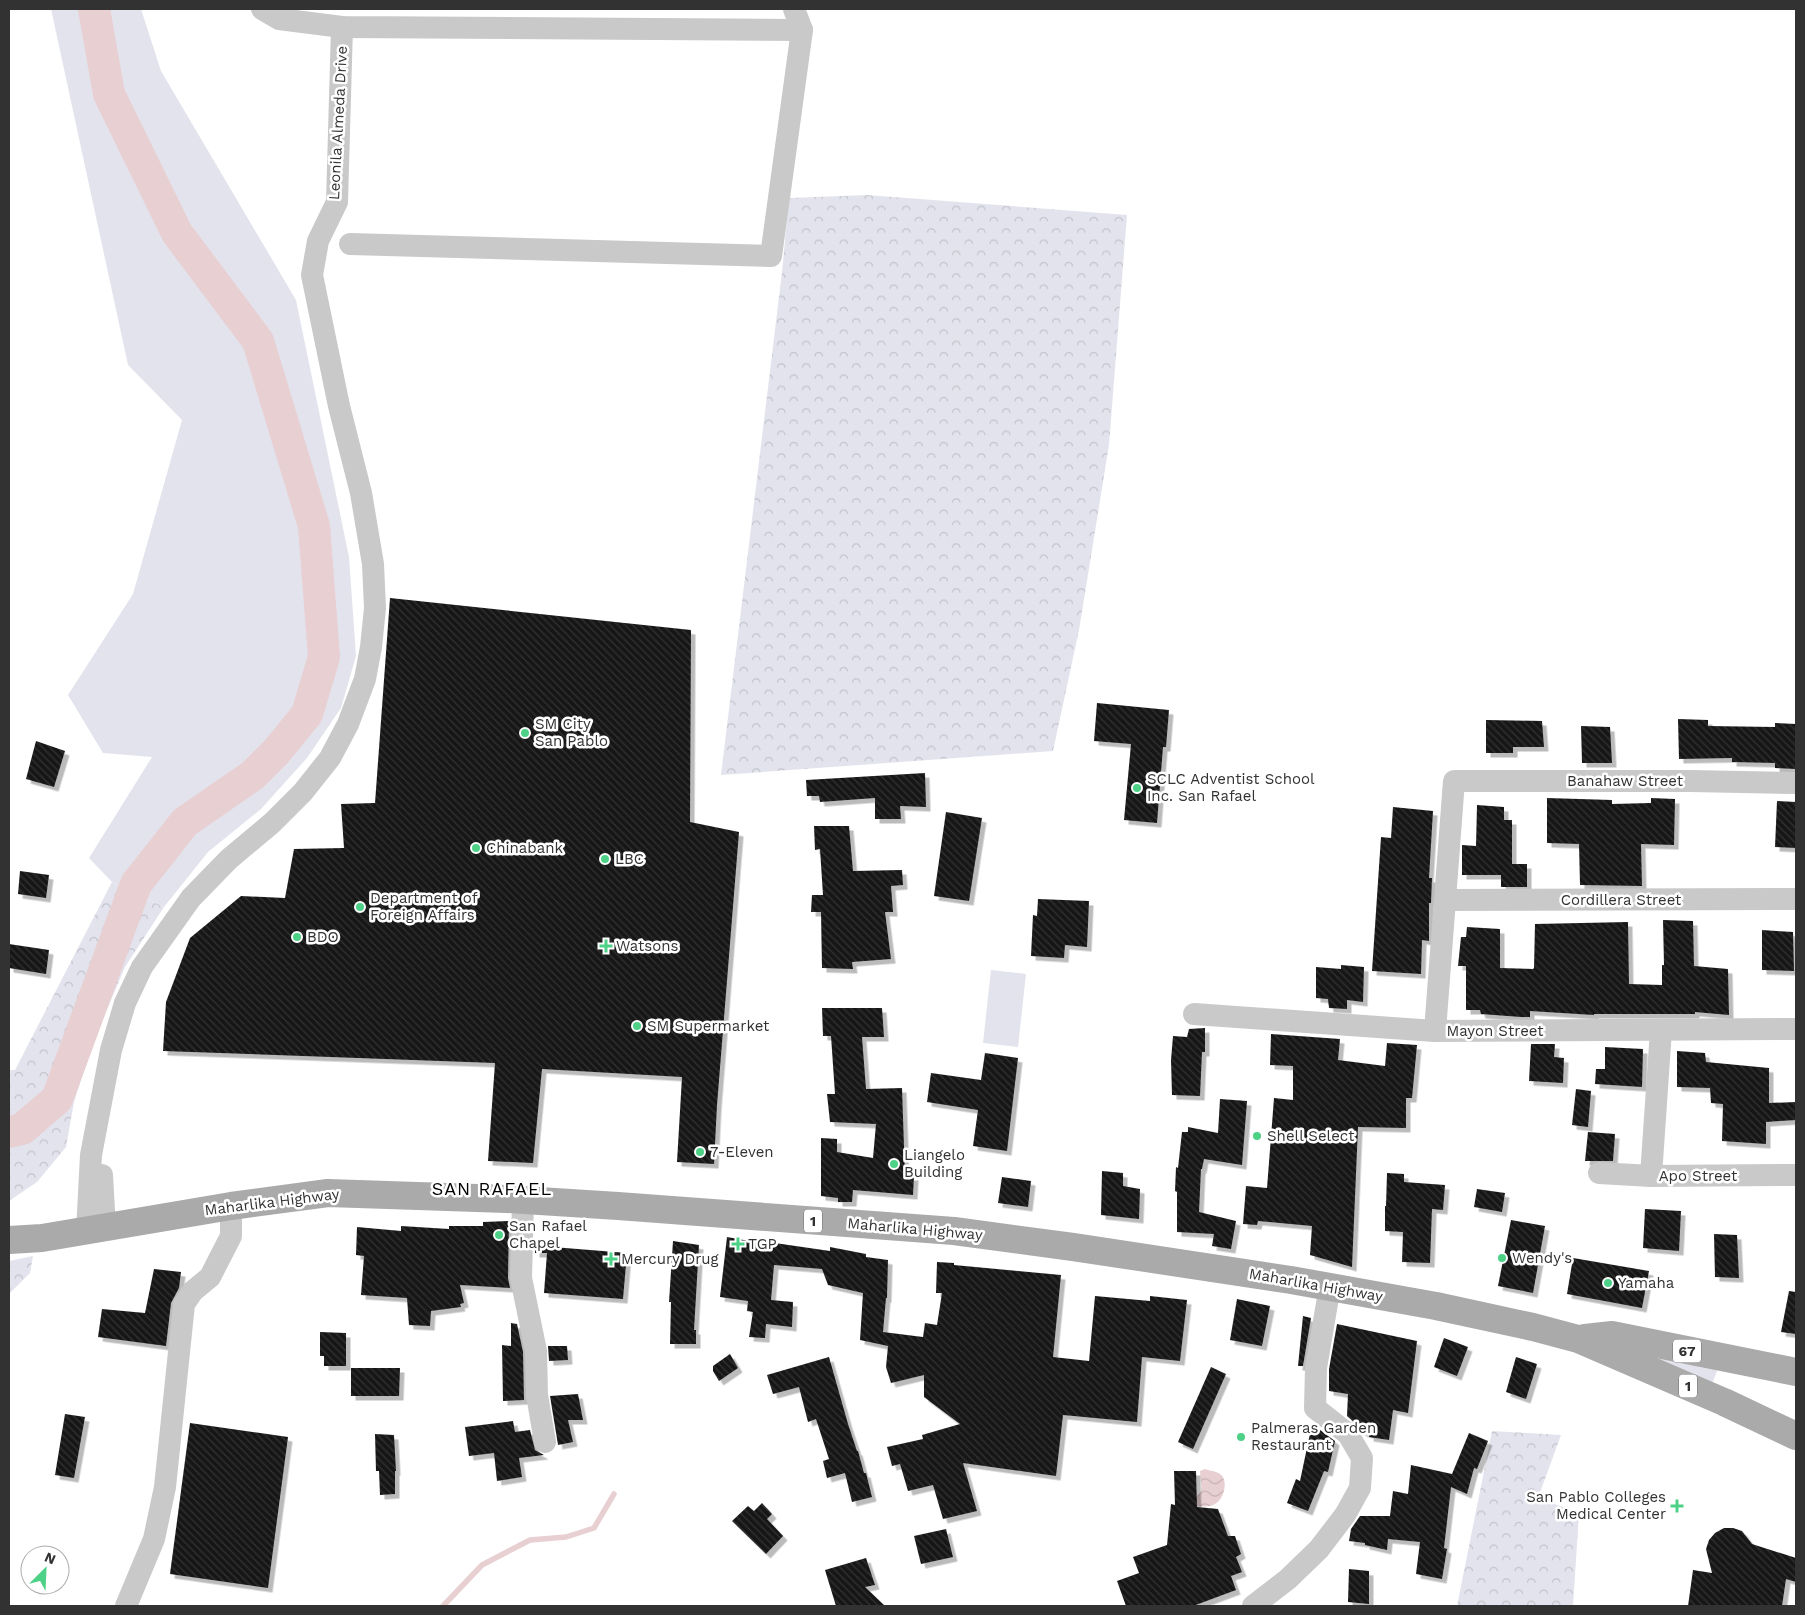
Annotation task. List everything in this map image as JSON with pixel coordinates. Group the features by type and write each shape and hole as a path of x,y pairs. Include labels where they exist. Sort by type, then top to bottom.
{"main road":[{"name":"Maharlika Highway","path":"9,1240 42,1238 230,1206 328,1192 618,1206 954,1231 1074,1246 1330,1286 1475,1314 1578,1339 1724,1402 1796,1436"},
{"name":"67","path":"1578,1339 1612,1335 1796,1372"},
{"path":"1724,1402 1723,1397 1728,1383 1746,1363"}],"street":[{"path":"262,9 279,19 342,27 802,30"},
{"path":"350,244 771,256 802,30 794,9"},
{"name":"Leonila Almeda Drive","path":"96,1229 101,1147 97,1124 111,1050 125,1003 142,967 191,898 229,859 272,824 303,792 330,758 348,724 365,679 375,608 373,564 362,493 339,406 312,275 318,241 337,202 342,27"},
{"name":"Banahaw Street","path":"1446,900 1454,781 1796,783"},
{"name":"Cordillera Street","path":"1446,900 1796,899"},
{"path":"1435,1031 1446,900"},
{"name":"Mayon Street","path":"1194,1014 1435,1031 1796,1029"},
{"path":"1651,1176 1661,1030"},
{"name":"Apo Street","path":"1599,1173 1651,1176 1796,1175"},
{"path":"523,1201 521,1278 536,1351 537,1395 545,1442"},
{"path":"126,1606 154,1539 165,1487 184,1304 193,1291 210,1277 231,1236 230,1206"},
{"path":"1253,1606 1288,1579 1318,1549 1345,1515 1360,1488 1362,1458 1348,1434 1315,1408 1316,1368 1330,1286"}],"green space":[{"path":"51,9 141,9 161,71 296,300 349,557 356,656 341,708 307,758 261,809 208,852 164,907 112,882 89,858 152,757 103,753 68,695 133,594 182,420 128,365"},
{"path":"867,195 1127,215 1109,445 1079,630 1053,751 721,775 782,272 789,198"},
{"path":"112,882 164,907 125,967 92,1045 74,1102 66,1147 37,1182 9,1201 9,1070 15,1070"},
{"path":"991,970 1026,974 1018,1047 983,1043"},
{"path":"33,1256 30,1273 9,1294 9,1261"},
{"path":"1660,1359 1716,1368 1717,1371 1712,1384 1657,1361"},
{"path":"1492,1431 1561,1435 1538,1498 1579,1513 1573,1606 1457,1606"}],"water":[{"path":"1205,1469 1217,1472 1223,1477 1225,1485 1221,1498 1215,1504 1208,1506 1184,1504 1201,1492 1200,1471"}],"building":[{"path":"390,598 691,630 690,822 739,832 714,1164 677,1162 682,1077 542,1069 533,1163 488,1161 495,1063 163,1051 166,1002 190,938 241,896 285,898 294,849 344,848 341,804 375,803"},
{"path":"1097,703 1169,710 1166,747 1163,747 1157,823 1124,820 1131,744 1094,741"},
{"path":"1678,719 1708,720 1708,726 1775,727 1775,723 1796,724 1796,769 1775,768 1775,763 1732,762 1732,758 1679,759"},
{"path":"1486,720 1542,721 1544,747 1513,747 1513,753 1486,753"},
{"path":"1581,726 1610,727 1612,763 1582,763"},
{"path":"36,741 65,751 54,787 26,779"},
{"path":"925,773 926,807 900,806 901,819 875,819 875,798 820,802 819,796 807,796 806,780"},
{"path":"1547,798 1612,800 1612,804 1651,803 1651,798 1675,799 1674,845 1641,844 1642,886 1580,885 1579,844 1547,843"},
{"path":"1777,801 1796,802 1796,848 1775,847"},
{"path":"1477,805 1504,807 1504,820 1512,820 1512,864 1527,864 1527,887 1501,887 1501,875 1462,875 1462,845 1476,846"},
{"path":"1393,807 1433,811 1429,878 1432,878 1431,903 1429,903 1429,941 1422,940 1421,974 1372,971 1381,837 1391,838"},
{"path":"946,812 982,818 969,901 934,896"},
{"path":"814,826 849,826 853,871 902,870 903,885 891,886 893,912 885,912 891,959 852,962 853,969 822,968 821,912 811,912 812,895 823,895 820,849 815,850"},
{"path":"20,871 49,875 46,898 18,894"},
{"path":"1038,899 1089,901 1087,947 1065,945 1064,958 1031,956 1033,915 1037,916"},
{"path":"1663,920 1693,921 1694,966 1728,969 1729,1015 1695,1012 1695,1014 1594,1015 1530,1011 1530,1017 1521,1017 1481,1014 1480,1010 1466,1010 1466,966 1458,966 1461,937 1466,937 1467,927 1500,929 1500,968 1533,969 1535,924 1628,922 1629,984 1662,985 1662,965 1664,965"},
{"path":"1762,930 1793,932 1794,971 1762,970"},
{"path":"9,944 49,950 46,974 9,968"},
{"path":"1341,965 1364,967 1363,1002 1347,1000 1347,1009 1329,1008 1328,999 1316,998 1316,967 1341,969"},
{"path":"822,1008 882,1008 884,1037 862,1037 866,1089 902,1088 905,1176 914,1176 913,1195 853,1190 852,1202 838,1202 838,1198 821,1196 821,1138 837,1139 837,1152 873,1158 876,1124 830,1122 827,1094 835,1094 831,1036 823,1036"},
{"path":"1205,1028 1205,1052 1202,1052 1200,1096 1172,1095 1171,1060 1173,1036 1187,1037 1189,1029"},
{"path":"1271,1034 1340,1039 1338,1060 1385,1066 1387,1043 1417,1045 1412,1098 1406,1098 1406,1128 1358,1127 1352,1267 1310,1255 1312,1226 1258,1221 1257,1225 1243,1224 1246,1186 1267,1188 1274,1098 1293,1100 1293,1066 1270,1065"},
{"path":"1531,1044 1555,1044 1554,1057 1564,1058 1563,1083 1529,1081"},
{"path":"1605,1047 1643,1049 1642,1087 1595,1084 1596,1069 1605,1069"},
{"path":"1677,1051 1705,1053 1706,1062 1769,1068 1769,1103 1796,1102 1796,1120 1766,1122 1766,1144 1722,1141 1723,1104 1711,1103 1710,1088 1677,1087"},
{"path":"985,1053 1018,1058 1007,1151 973,1146 978,1110 927,1102 931,1073 981,1080"},
{"path":"1576,1089 1591,1091 1588,1127 1572,1125"},
{"path":"1220,1099 1247,1101 1242,1165 1204,1159 1201,1169 1199,1212 1236,1221 1231,1249 1212,1246 1214,1234 1177,1232 1176,1167 1178,1168 1182,1132 1188,1132 1188,1127 1218,1133"},
{"path":"1588,1132 1615,1134 1613,1161 1585,1161"},
{"path":"1102,1171 1123,1173 1123,1186 1140,1189 1139,1219 1101,1215"},
{"path":"1387,1173 1404,1174 1404,1182 1445,1185 1443,1210 1432,1209 1430,1263 1402,1262 1403,1232 1385,1231"},
{"path":"1002,1177 1031,1181 1028,1207 998,1203"},
{"path":"1477,1189 1505,1193 1502,1212 1474,1207"},
{"path":"1645,1209 1681,1211 1679,1251 1643,1248"},
{"path":"1511,1220 1545,1226 1533,1293 1498,1286"},
{"path":"509,1221 508,1278 510,1288 460,1285 464,1303 460,1304 461,1307 431,1311 430,1326 409,1325 407,1298 361,1295 364,1256 356,1255 357,1227 401,1231 401,1226 449,1229 449,1226 483,1226 483,1222"},
{"path":"1714,1234 1737,1235 1739,1278 1715,1277"},
{"path":"727,1237 830,1251 830,1247 866,1254 866,1257 888,1260 887,1298 883,1332 923,1337 925,1323 937,1325 942,1293 936,1293 937,1262 1061,1275 1053,1357 1089,1361 1095,1296 1150,1301 1150,1296 1187,1300 1180,1361 1142,1357 1137,1422 1063,1415 1056,1476 963,1463 977,1511 943,1519 933,1485 908,1491 900,1464 892,1466 887,1447 923,1439 922,1435 960,1424 924,1397 924,1375 891,1383 886,1367 888,1346 860,1340 863,1293 828,1285 822,1269 774,1265 771,1300 793,1302 792,1327 766,1324 765,1338 749,1337 753,1312 747,1311 748,1301 720,1297"},
{"path":"535,1240 553,1241 553,1247 627,1253 623,1299 544,1293 547,1253 535,1253"},
{"path":"673,1241 699,1245 694,1330 696,1330 696,1344 670,1344 671,1302 669,1302"},
{"name":"Yamaha","path":"1573,1258 1649,1271 1642,1308 1567,1294"},
{"path":"154,1269 181,1272 179,1288 171,1303 166,1346 98,1337 102,1309 145,1313"},
{"path":"1789,1291 1796,1292 1796,1334 1781,1332"},
{"path":"1237,1299 1270,1306 1262,1346 1230,1340"},
{"path":"1303,1316 1311,1318 1303,1366 1298,1366"},
{"path":"511,1323 517,1324 523,1352 524,1400 503,1401 502,1345 511,1346"},
{"path":"1337,1324 1417,1341 1408,1413 1393,1410 1389,1440 1369,1437 1369,1434 1362,1432 1347,1416 1348,1394 1329,1391 1329,1369"},
{"path":"320,1332 346,1333 346,1366 324,1366 324,1356 320,1356"},
{"path":"1444,1338 1468,1347 1457,1376 1434,1367"},
{"path":"548,1346 567,1346 568,1360 549,1361"},
{"path":"730,1354 738,1368 719,1381 713,1371 713,1366"},
{"path":"829,1357 848,1424 864,1473 866,1473 872,1497 852,1502 845,1473 827,1478 823,1461 829,1459 816,1419 808,1422 799,1387 773,1394 767,1375"},
{"path":"1516,1357 1537,1364 1526,1399 1506,1392"},
{"path":"1211,1367 1226,1374 1193,1449 1178,1442"},
{"path":"351,1368 400,1368 399,1396 351,1396"},
{"path":"578,1394 583,1420 568,1420 573,1442 558,1445 550,1396"},
{"path":"65,1414 85,1417 74,1478 55,1475"},
{"path":"513,1421 515,1432 530,1430 535,1450 544,1455 519,1458 522,1477 497,1481 494,1453 469,1456 465,1427"},
{"path":"190,1423 288,1437 268,1588 170,1574"},
{"path":"1312,1424 1335,1441 1328,1472 1324,1471 1308,1511 1287,1503 1296,1479 1300,1481"},
{"path":"1469,1433 1488,1441 1477,1469 1474,1468 1467,1494 1451,1487 1444,1548 1447,1549 1442,1579 1416,1574 1420,1542 1388,1539 1387,1550 1365,1545 1365,1543 1349,1541 1351,1529 1360,1516 1390,1516 1393,1491 1408,1494 1411,1465 1452,1474"},
{"path":"375,1434 394,1435 395,1494 380,1495 379,1471 376,1471"},
{"path":"1174,1471 1196,1471 1197,1507 1218,1509 1228,1536 1235,1536 1241,1554 1236,1557 1242,1572 1231,1576 1236,1590 1193,1606 1126,1606 1117,1581 1139,1573 1133,1557 1167,1545 1171,1504 1175,1505"},
{"path":"762,1503 772,1514 767,1519 783,1536 766,1554 732,1521 748,1506 754,1511"},
{"path":"1724,1528 1742,1531 1752,1544 1796,1558 1796,1582 1786,1579 1782,1606 1688,1606 1693,1570 1712,1573 1706,1549 1709,1540 1715,1533"},
{"path":"946,1529 953,1557 921,1564 914,1536"},
{"path":"866,1558 875,1585 865,1587 885,1606 836,1606 825,1570"},
{"path":"1349,1569 1369,1571 1369,1604 1348,1602"}],"waterway":[{"path":"9,1132 22,1129 57,1099 136,884 185,822 253,775 276,752 307,714 324,657 314,526 258,341 177,233 109,94 94,9"},
{"path":"443,1606 482,1565 530,1540 566,1537 594,1528 614,1494"}],"place":[{"name":"SM City San Pablo","path":"525,733"},
{"name":"SCLC Adventist School Inc. San Rafael","path":"1137,788"},
{"name":"Chinabank","path":"476,848"},
{"name":"LBC","path":"605,859"},
{"name":"Department of Foreign Affairs","path":"360,907"},
{"name":"BDO","path":"297,937"},
{"name":"Watsons","path":"606,946"},
{"name":"SM Supermarket","path":"637,1026"},
{"name":"Shell Select","path":"1257,1136"},
{"name":"7-Eleven","path":"700,1152"},
{"name":"Liangelo Building","path":"894,1164"},
{"name":"San Rafael Chapel","path":"499,1235"},
{"name":"TGP","path":"738,1244"},
{"name":"Wendy's","path":"1502,1258"},
{"name":"Mercury Drug","path":"611,1259"},
{"name":"Yamaha","path":"1608,1283"},
{"name":"Palmeras Garden Restaurant","path":"1241,1437"},
{"name":"San Pablo Colleges Medical Center","path":"1677,1506"}],"district":[{"name":"SAN RAFAEL","path":"492,1188"}]}
